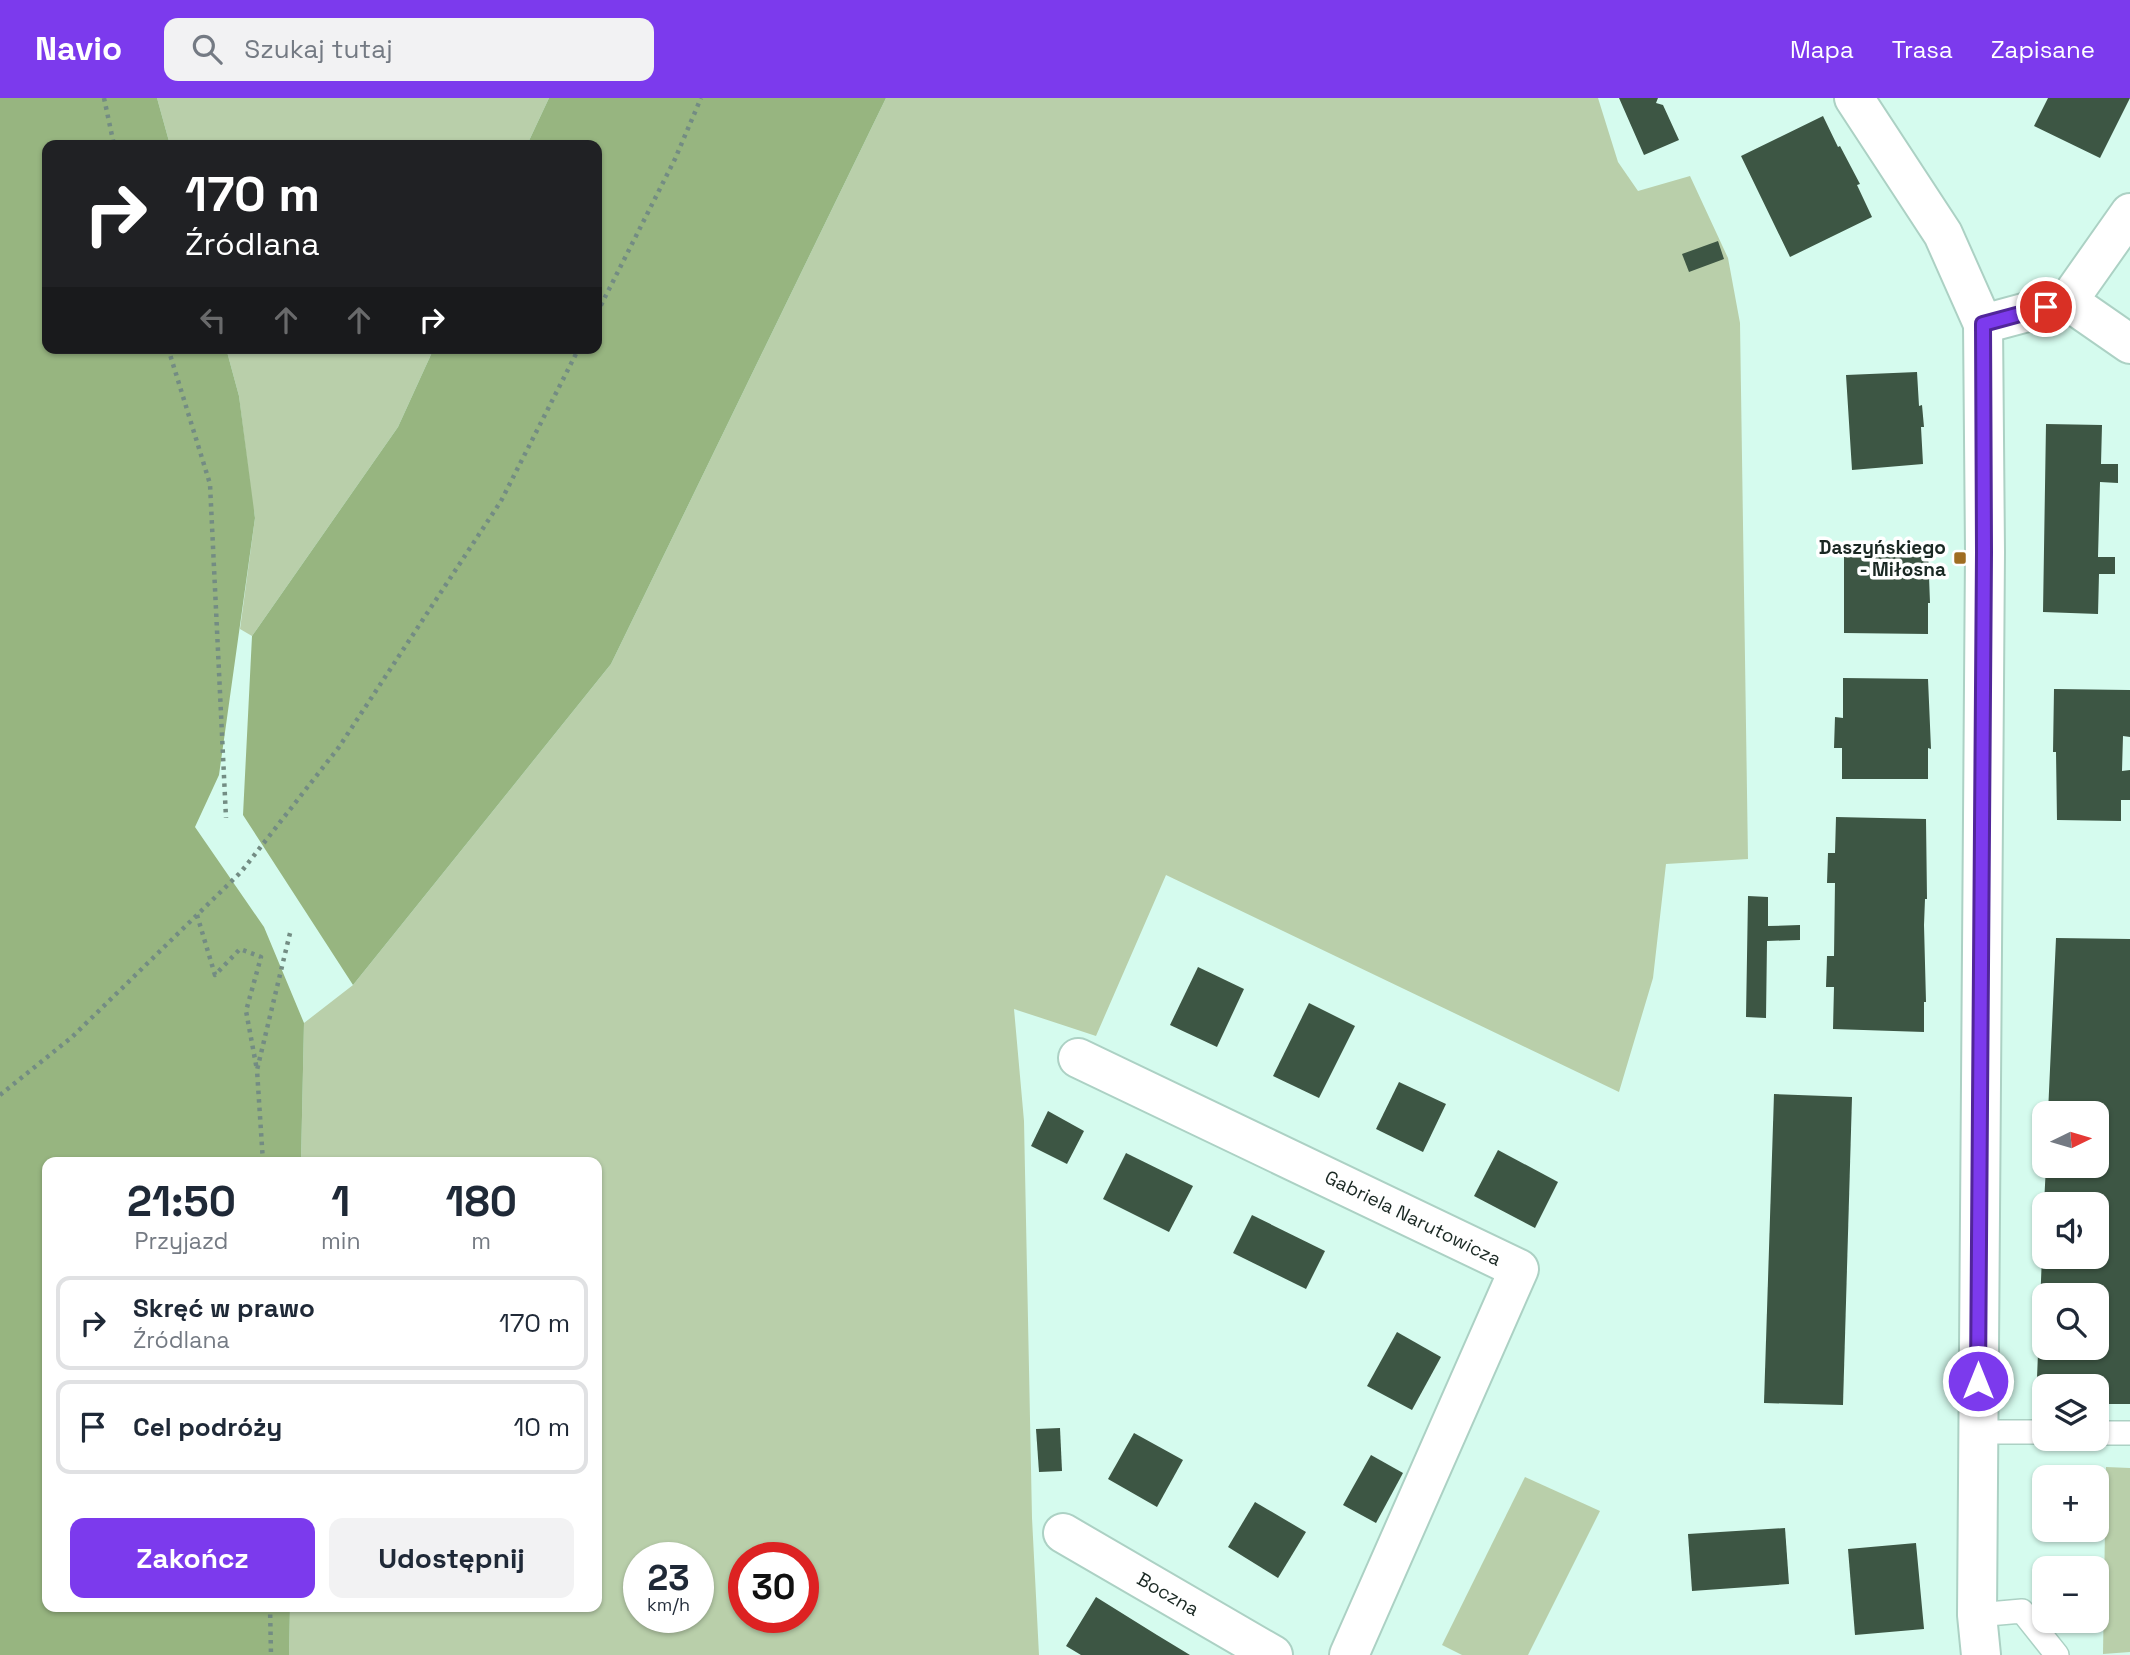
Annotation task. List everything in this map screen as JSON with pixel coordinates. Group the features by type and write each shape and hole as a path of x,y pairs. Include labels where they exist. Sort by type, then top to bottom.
{"street":[{"path":"1854,98 1943,234 1983,324 1984,566 1977,1615 1981,1655"},
{"path":"1983,324 2068,301 2130,213"},
{"path":"2068,301 2130,344"},
{"name":"Gabriela Narutowicza","path":"1078,1058 1519,1269 1349,1655"},
{"name":"Boczna","path":"1063,1533 1273,1655"}],"lane":[{"path":"1978,1432 2032,1432"},
{"path":"2109,1433 2130,1433"},
{"path":"1977,1615 2022,1611 2057,1655"}],"path":[{"path":"104,98 113,140"},
{"path":"602,303 675,159 701,98"},
{"path":"170,354 210,484 226,818"},
{"path":"0,1095 72,1037 241,872 339,747 500,501 576,354"},
{"path":"197,915 215,975 240,949 261,957 246,1011 257,1070 263,1157"},
{"path":"257,1070 291,929"},
{"path":"270,1612 271,1655"}],"green space":[{"path":"0,98 42,140 42,354 55,354 252,501 239,396 228,354 431,354 398,427 252,636 240,629 254,511 0,925"},
{"path":"0,98 157,98 169,140 42,140 42,354 228,354 239,396 255,518 219,775 195,827 264,927 304,1023 301,1157 42,1157 42,1612 290,1612 289,1655 0,1655"},
{"path":"157,98 549,98 529,140 169,140"},
{"path":"549,98 886,98 611,664 353,985 243,815 252,636 398,427 431,354 602,354 602,140 529,140"},
{"path":"886,98 1598,98 1618,162 1638,191 1690,176 1728,258 1740,323 1748,859 1666,864 1653,978 1619,1092 1166,875 1096,1036 1014,1009 1024,1121 1032,1518 1039,1655 289,1655 290,1612 602,1612 602,1157 301,1157 304,1023 353,985 611,664"},
{"path":"2109,1467 2130,1468 2130,1652 2103,1654 2103,1633 2109,1633 2109,1556 2105,1556 2105,1542 2109,1542"},
{"path":"1525,1477 1600,1511 1528,1655 1462,1655 1442,1645"}],"building":[{"path":"1619,98 1658,98 1656,103 1663,105 1679,140 1644,155"},
{"path":"2048,98 2130,98 2100,158 2034,126"},
{"path":"1823,116 1860,184 1857,185 1872,217 1790,257 1741,156"},
{"path":"1718,241 1724,259 1689,272 1682,254"},
{"path":"1917,372 1919,406 1922,405 1924,427 1921,427 1923,464 1852,470 1846,375"},
{"path":"2046,424 2102,425 2101,464 2118,464 2118,483 2100,482 2098,557 2115,557 2115,574 2099,574 2098,614 2043,612"},
{"path":"1876,544 1896,544 1896,549 1928,550 1928,634 1844,633 1844,550 1876,549"},
{"path":"1843,678 1928,679 1931,749 1928,748 1928,779 1842,779 1842,748 1834,748 1835,717 1843,718"},
{"path":"2054,689 2130,690 2130,737 2123,736 2122,771 2130,770 2130,800 2121,800 2121,821 2057,820 2056,752 2053,752"},
{"path":"1836,817 1926,819 1924,1032 1833,1029 1834,987 1826,987 1827,956 1834,956 1835,883 1827,883 1828,853 1835,853"},
{"path":"1748,896 1768,897 1768,926 1800,925 1800,940 1767,941 1766,1018 1746,1017"},
{"path":"2056,938 2130,939 2130,1404 2109,1404 2109,1374 2037,1374 2038,1360 2109,1360 2109,1283 2041,1283 2041,1269 2109,1269 2109,1192 2045,1192 2045,1178 2109,1178 2109,1101 2049,1101"},
{"path":"1198,967 1244,989 1217,1047 1170,1025"},
{"path":"1309,1003 1355,1026 1319,1098 1273,1076"},
{"path":"1399,1082 1446,1104 1423,1152 1376,1129"},
{"path":"1774,1094 1852,1097 1843,1405 1764,1403"},
{"path":"1048,1111 1084,1131 1067,1164 1031,1146"},
{"path":"1498,1150 1558,1182 1535,1228 1474,1196"},
{"path":"1126,1153 1193,1186 1169,1232 1103,1199"},
{"path":"1252,1215 1325,1251 1306,1289 1233,1253"},
{"path":"1397,1332 1441,1357 1412,1410 1367,1386"},
{"path":"1060,1428 1062,1471 1039,1472 1036,1429"},
{"path":"1134,1433 1183,1460 1157,1507 1108,1479"},
{"path":"1371,1455 1403,1473 1376,1523 1343,1505"},
{"path":"1255,1502 1306,1532 1278,1578 1228,1547"},
{"path":"1785,1528 1789,1584 1692,1591 1688,1534"},
{"path":"1916,1543 1924,1629 1855,1635 1848,1549"},
{"path":"1096,1597 1190,1655 1081,1655 1066,1646"}],"place":[{"name":"Daszyńskiego - Miłosna","path":"1960,558"}],"route":[{"path":"1978,1381 1983,324 2046,307"}]}
